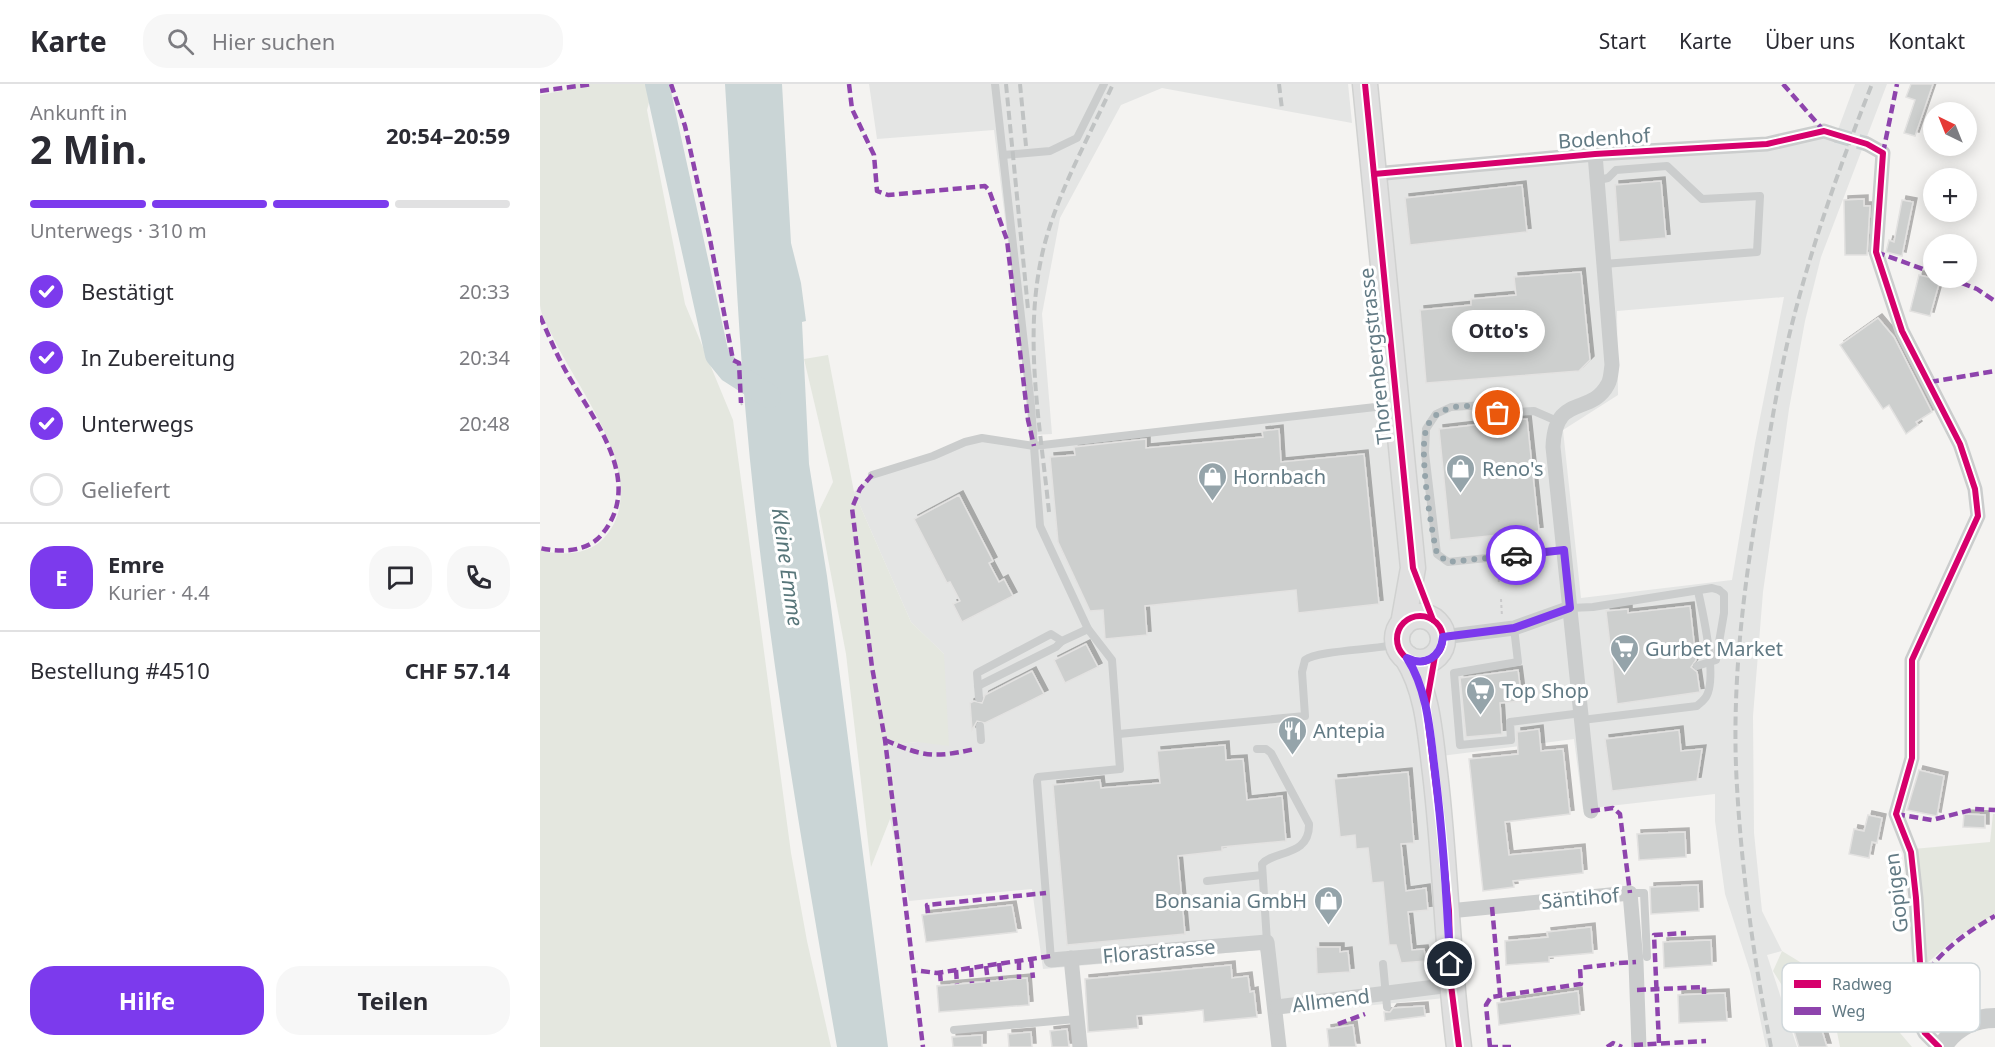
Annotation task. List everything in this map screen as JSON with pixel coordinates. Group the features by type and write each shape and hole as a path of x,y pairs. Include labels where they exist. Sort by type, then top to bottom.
{"main road":[{"name":"Thorenbergstrasse","path":"1365,84 1413,568 1437,638"},
{"name":"Thorenbergstrasse","path":"1402,642 1413,568"},
{"path":"1402,642 1418,616 1437,638 1426,707"},
{"path":"1402,642 1423,662 1437,638"},
{"path":"1402,642 1426,707 1449,911 1451,985 1459,1047"}],"street":[{"name":"Bodenhof","path":"1374,174 1595,154 1767,144 1824,131 1836,135"},
{"name":"Gopigen","path":"1867,144 1882,153 1876,252 1902,331 1960,444 1975,489 1978,516 1912,660 1912,758 1896,814 1911,852 1920,963"},
{"name":"Bodenhof","path":"1557,421 1570,409 1597,396 1609,383 1612,365 1595,154"},
{"path":"1557,421 1553,447 1591,811"},
{"path":"1437,638 1508,624 1570,608"},
{"name":"Säntihof","path":"1449,911 1630,893 1636,962 1639,1047"},
{"name":"Florastrasse","path":"1051,960 1267,942"},
{"name":"Allmend","path":"1267,942 1276,1007 1387,1000 1451,985"},
{"path":"1071,958 1080,1047"},
{"path":"1276,1007 1280,1047"},
{"path":"1980,1022 1995,1018"},
{"name":"Gopigen","path":"1924,1032 1940,1047"},
{"path":"1940,1047 1954,1032"}],"lane":[{"path":"995,84 1034,446 1040,526 1088,628 1112,660 1119,734 1120,769 1038,777 1051,960"},
{"path":"1003,155 1050,151 1077,138 1104,84"},
{"path":"1598,180 1608,178 1616,170 1667,166 1702,199 1760,196 1757,252 1604,264"},
{"path":"872,475 933,456 965,441 982,438 1034,446 1397,405"},
{"path":"1557,421 1534,411 1498,413 1484,405 1451,407 1436,414 1426,429 1425,453 1437,554 1448,562 1564,550"},
{"path":"1570,608 1593,607 1712,588 1719,590 1724,594 1724,613 1716,660 1697,666"},
{"path":"1508,624 1518,662 1454,673 1460,745 1511,740 1510,722 1697,706 1706,697 1709,688 1707,631 1698,591"},
{"path":"978,686 1056,647 1062,641 1088,628"},
{"path":"979,698 977,673 1051,634 1062,641"},
{"path":"1119,734 1305,716 1302,672 1305,660 1316,655 1378,649 1402,642"},
{"path":"980,726 981,740"},
{"path":"1257,749 1266,749 1271,753 1309,824 1309,833 1303,843 1283,856 1266,859 1262,864 1267,942"},
{"path":"1207,881 1262,874"},
{"path":"1630,893 1644,893 1647,957"},
{"path":"1383,964 1387,1000"},
{"path":"954,1030 1076,1018"}],"path":[{"path":"1498,564 1500,585"},
{"path":"1501,599 1508,624"},
{"path":"1614,964 1619,963"},
{"path":"915,972 921,971"}],"shaded area":[{"path":"571,84 654,84 647,110 685,304 733,420 791,853 807,941 831,1047 540,1047 540,550 574,553 598,544 617,515 621,490 616,463 606,435 548,328 540,305 540,95 566,90"},
{"path":"869,84 1348,84 1352,123 1162,88 1121,105 1060,218 1042,314 1052,434 1032,435 994,130 877,139"},
{"path":"1855,84 1887,84 1821,257 1805,321 1789,409 1763,592 1753,716 1754,833 1762,911 1782,951 1767,955 1782,1001 1782,1032 1792,1032 1797,1047 1766,1047 1750,971 1725,894 1715,821 1715,794 1583,809 1574,739 1441,756 1445,998 1283,1014 1260,950 1043,969 1032,889 909,901 890,819 894,781 884,746 917,742 944,654 911,622 854,492 872,475 982,438 1034,446 1397,405 1374,174 1836,135","holes":["1784,297 1755,443 1732,580 1581,598 1563,430 1618,395 1617,311"]},
{"path":"828,355 854,492 911,622 944,654 949,746 917,742 884,746 894,781 890,819 871,867 846,654 819,511 833,482 804,359"},
{"path":"1993,814 1995,814 1995,914 1957,937 1925,963 1913,849 1990,842"},
{"path":"1782,951 1802,963 1782,963 1782,985 1773,971"},
{"path":"1837,1032 1899,1032 1912,1047 1840,1047"}],"water":[{"name":"Kleine Emme","path":"725,84 782,84 791,243 801,283 806,321 802,322 809,464 827,576 888,1047 837,1047 784,727 762,566 745,405"}],"building":[{"path":"1911,84 1933,84 1927,102 1923,102 1923,113 1915,136 1904,133 1915,100 1906,97"},
{"path":"1661,181 1666,238 1619,242 1615,185"},
{"path":"1522,185 1527,232 1410,245 1405,198"},
{"path":"1864,199 1864,206 1870,206 1867,255 1845,255 1844,200"},
{"path":"1902,200 1913,202 1902,256 1886,252 1889,240 1894,242"},
{"path":"1581,272 1590,360 1579,371 1426,383 1420,310 1471,305 1471,299 1516,295 1514,277"},
{"path":"1919,275 1923,276 1923,288 1938,288 1930,316 1910,311"},
{"path":"1878,318 1894,337 1932,412 1916,422 1918,425 1906,434 1889,405 1883,409 1840,345"},
{"path":"1527,419 1539,531 1450,540 1439,429"},
{"name":"Hornbach","path":"1279,429 1281,462 1364,454 1379,604 1298,613 1296,590 1145,606 1147,635 1105,639 1103,610 1090,611 1058,542 1050,457 1075,455 1074,447 1146,439 1146,448 1263,437 1262,431"},
{"path":"959,495 993,561 989,563 999,582 1004,579 1013,596 962,622 953,604 960,601 950,582 947,583 914,519"},
{"path":"1690,606 1696,660 1691,667 1697,672 1700,692 1617,704 1606,611 1628,609 1628,613"},
{"path":"1086,644 1098,667 1065,683 1054,660"},
{"path":"1518,670 1522,701 1500,703 1502,734 1466,737 1460,678"},
{"path":"1032,671 1044,694 985,723 977,721 972,730 970,703 974,701 982,703 985,695"},
{"path":"1539,729 1541,751 1563,749 1570,814 1505,822 1509,855 1581,848 1583,873 1513,881 1514,887 1483,891 1469,759 1518,754 1517,732"},
{"path":"1679,730 1681,751 1702,749 1697,781 1612,791 1605,739"},
{"path":"1225,745 1226,760 1243,759 1247,800 1282,796 1286,841 1222,847 1222,851 1178,856 1185,934 1067,945 1053,785 1100,780 1101,788 1160,783 1157,751"},
{"path":"1919,770 1944,776 1937,816 1907,810"},
{"path":"1408,772 1414,843 1401,844 1406,891 1426,888 1428,910 1408,912 1412,950 1424,949 1426,961 1401,963 1396,945 1389,945 1383,882 1372,883 1368,848 1356,849 1355,835 1340,837 1334,779"},
{"path":"1964,814 1985,815 1985,828 1963,827"},
{"path":"1868,815 1882,818 1877,843 1872,842 1869,858 1849,854 1854,829 1864,831"},
{"path":"1685,832 1686,857 1639,860 1637,834"},
{"path":"1698,885 1699,911 1651,914 1650,887"},
{"path":"1012,905 1017,932 926,942 922,915"},
{"path":"1591,927 1593,953 1549,957 1549,962 1506,965 1505,941 1548,937 1547,932"},
{"path":"1711,940 1712,965 1664,968 1663,942"},
{"path":"1316,947 1340,947 1340,952 1348,951 1350,972 1317,974"},
{"path":"1231,965 1232,978 1248,976 1250,992 1254,991 1257,1017 1204,1022 1203,1010 1137,1016 1138,1028 1088,1032 1085,979"},
{"path":"1027,978 1029,1005 939,1012 937,986"},
{"path":"1578,991 1580,1014 1499,1025 1497,1003"},
{"path":"1725,993 1727,1021 1679,1023 1678,995"},
{"path":"1424,1006 1425,1016 1385,1021 1384,1012 1390,1012 1393,1008"},
{"path":"1353,1025 1356,1047 1329,1047 1327,1029"},
{"path":"1067,1029 1069,1047 1052,1047 1050,1031"},
{"path":"1031,1032 1032,1047 1009,1047 1008,1034"},
{"path":"1794,1032 1822,1032 1827,1047 1799,1047"},
{"path":"982,1035 982,1047 953,1047 952,1037"}],"waterway":[{"path":"657,84 717,355 730,371 769,396"}],"tunnel":[{"path":"1836,135 1867,144"}],"railway":[{"path":"1006,84 1028,309"},
{"path":"1020,84 1026,146"},
{"path":"1049,512 1035,375 1035,307 1039,273 1052,219 1076,161 1113,84"},
{"path":"1279,84 1282,109"},
{"path":"1771,1047 1750,917 1737,787 1736,713 1740,639 1754,529 1790,332 1827,206 1872,84"}],"marked path":[{"path":"540,91 593,84"},
{"path":"671,84 685,126 709,234 733,360 739,363 741,403"},
{"path":"849,84 852,109 874,155 877,191 888,195 985,186 989,190 1007,240 1028,420 1034,446"},
{"path":"1783,84 1824,131"},
{"path":"1883,153 1897,84"},
{"path":"1876,252 1923,269"},
{"path":"1974,288 1995,301"},
{"path":"540,316 564,368 611,451 617,472 618,493 614,513 603,533 590,544 574,550 540,548"},
{"path":"1930,382 1995,371"},
{"path":"872,475 860,489 852,508 872,667 885,740 923,1047"},
{"path":"885,740 920,753 938,755 975,749"},
{"path":"1591,811 1613,808 1620,814 1630,893"},
{"path":"1896,814 1932,820 1975,809 1995,810"},
{"path":"928,913 927,905 1046,893"},
{"path":"1492,907 1500,994"},
{"path":"1934,963 1973,929 1995,916"},
{"path":"1659,1043 1654,935 1686,933"},
{"path":"921,971 937,973 1051,956"},
{"path":"1031,959 1033,978"},
{"path":"1019,961 1019,979"},
{"path":"1619,963 1636,962"},
{"path":"999,963 1001,980"},
{"path":"1490,1047 1486,1005 1491,997 1581,984 1580,968 1614,964"},
{"path":"986,966 988,982"},
{"path":"971,968 972,983"},
{"path":"956,970 957,984"},
{"path":"940,972 941,985"},
{"path":"1637,990 1704,987 1704,994"},
{"path":"1338,1024 1365,1014"},
{"path":"1634,1045 1706,1041"},
{"path":"1607,1047 1613,1043 1622,1047"},
{"path":"1489,1047 1511,1047"}],"cycle path":[{"path":"1365,84 1413,568 1433,620"},
{"path":"1374,174 1595,154 1767,144 1824,131 1867,144 1883,153 1876,252 1902,331 1960,444 1975,489 1978,516 1912,660 1912,758 1896,814 1911,852 1920,963"},
{"path":"1420,616 1436,623 1443,639 1436,655 1420,662 1404,655 1397,639 1404,623 1420,616"},
{"path":"1435,656 1426,707 1441,828 1449,911 1451,985 1459,1047"},
{"path":"1924,1032 1939,1047"}],"way so far":[{"path":"1498,413 1484,405 1451,407 1436,414 1426,429 1425,453 1434,539 1437,554 1448,562 1516,555"}],"place":[{"name":"Otto's","path":"1498,413"},
{"name":"Reno's","path":"1461,494"},
{"name":"Hornbach","path":"1212,502"},
{"name":"Gurbet Market","path":"1624,674"},
{"name":"Top Shop","path":"1481,716"},
{"name":"Antepia","path":"1292,756"},
{"name":"Bonsania GmbH","path":"1328,926"}],"route":[{"path":"1450,964 1449,911 1442,828 1426,707 1407,658 1416,662 1430,660 1440,650 1443,637 1514,628 1570,608 1564,550 1516,555"}]}
